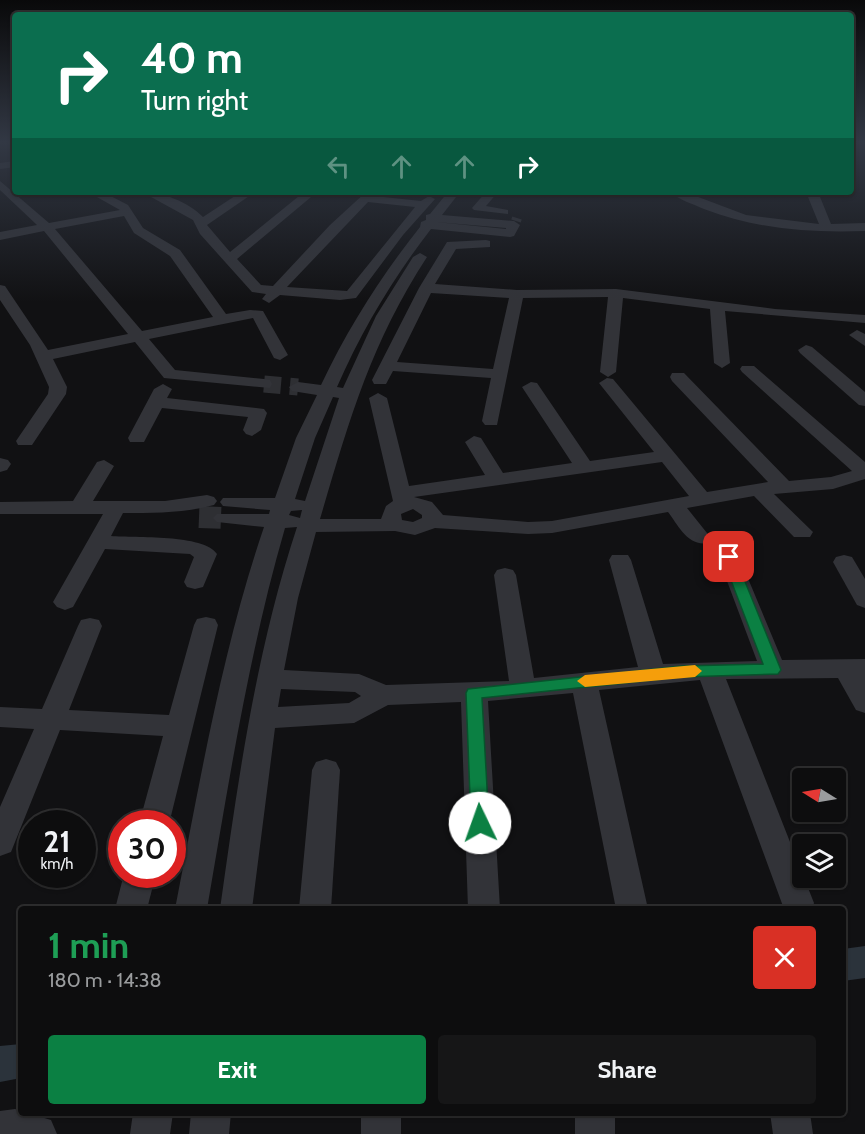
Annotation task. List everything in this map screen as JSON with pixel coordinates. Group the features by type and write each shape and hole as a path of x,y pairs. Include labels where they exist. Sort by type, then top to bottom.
{"street":[{"path":"13,196 48,229 170,374 264,384"},
{"path":"103,196 127,212 138,230 175,254 222,320"},
{"path":"158,196 187,210 257,289 271,297 340,296 355,292 399,232 434,219 466,196"},
{"path":"170,201 179,196"},
{"path":"201,224 243,196"},
{"path":"229,259 306,196"},
{"path":"271,297 367,196"},
{"path":"371,196 434,219 503,228"},
{"path":"434,219 435,196"},
{"path":"192,906 226,714 261,570 304,445 367,346 404,280 434,219 451,196"},
{"path":"489,196 478,208 503,228"},
{"path":"684,196 718,212 766,223 827,229 865,227"},
{"path":"716,196 718,212"},
{"path":"814,196 827,229"},
{"path":"0,236 48,229 127,212"},
{"path":"503,228 452,245 426,288 382,381 398,509 415,529 432,521 528,528 552,527 758,489 833,483 865,472 748,369"},
{"path":"426,288 517,294 616,293 717,306 865,319"},
{"path":"0,289 44,356 55,377 57,394 25,441"},
{"path":"616,293 607,378 702,499"},
{"path":"491,421 517,294"},
{"path":"717,306 722,363"},
{"path":"44,356 135,335 258,314 280,355"},
{"path":"806,350 865,401"},
{"path":"137,438 170,374"},
{"path":"382,381 500,374"},
{"path":"678,377 783,486"},
{"path":"298,387 337,392"},
{"path":"531,387 584,467"},
{"path":"236,906 263,718 283,610 310,517 337,392"},
{"path":"157,402 258,413 252,430"},
{"path":"474,442 497,479"},
{"path":"227,510 310,517 398,509 497,479 667,456"},
{"path":"79,508 104,466"},
{"path":"758,489 802,532"},
{"path":"672,504 700,538"},
{"path":"0,527 6,508 165,507 182,515 203,509"},
{"path":"65,602 116,508"},
{"path":"98,542 194,549 206,554 195,582"},
{"path":"729,557 773,670"},
{"path":"620,560 653,674"},
{"path":"844,562 865,600"},
{"path":"505,575 523,689"},
{"path":"158,810 206,625"},
{"path":"0,843 90,626"},
{"path":"271,679 359,682 383,695 474,693 653,674 855,668 865,703"},
{"path":"710,671 798,903"},
{"path":"584,681 631,906"},
{"path":"474,693 484,906"},
{"path":"263,718 354,713 383,695"},
{"path":"0,717 179,726"},
{"path":"315,906 326,770"},
{"path":"132,906 136,888"},
{"path":"150,1134 153,1116"},
{"path":"208,1134 211,1116"},
{"path":"381,1116 381,1134"},
{"path":"595,1116 595,1134"},
{"path":"790,1116 793,1134"},
{"path":"0,1131 15,1130 37,1134"}],"waterway":[{"path":"846,965 865,962"},
{"path":"0,1064 18,1061"}],"tunnel":[{"path":"264,384 298,387"},
{"path":"199,517 224,518"}],"slow traffic":[{"path":"585,681 695,671"}],"route":[{"path":"480,823 474,693 682,671 773,670 729,557"}]}
